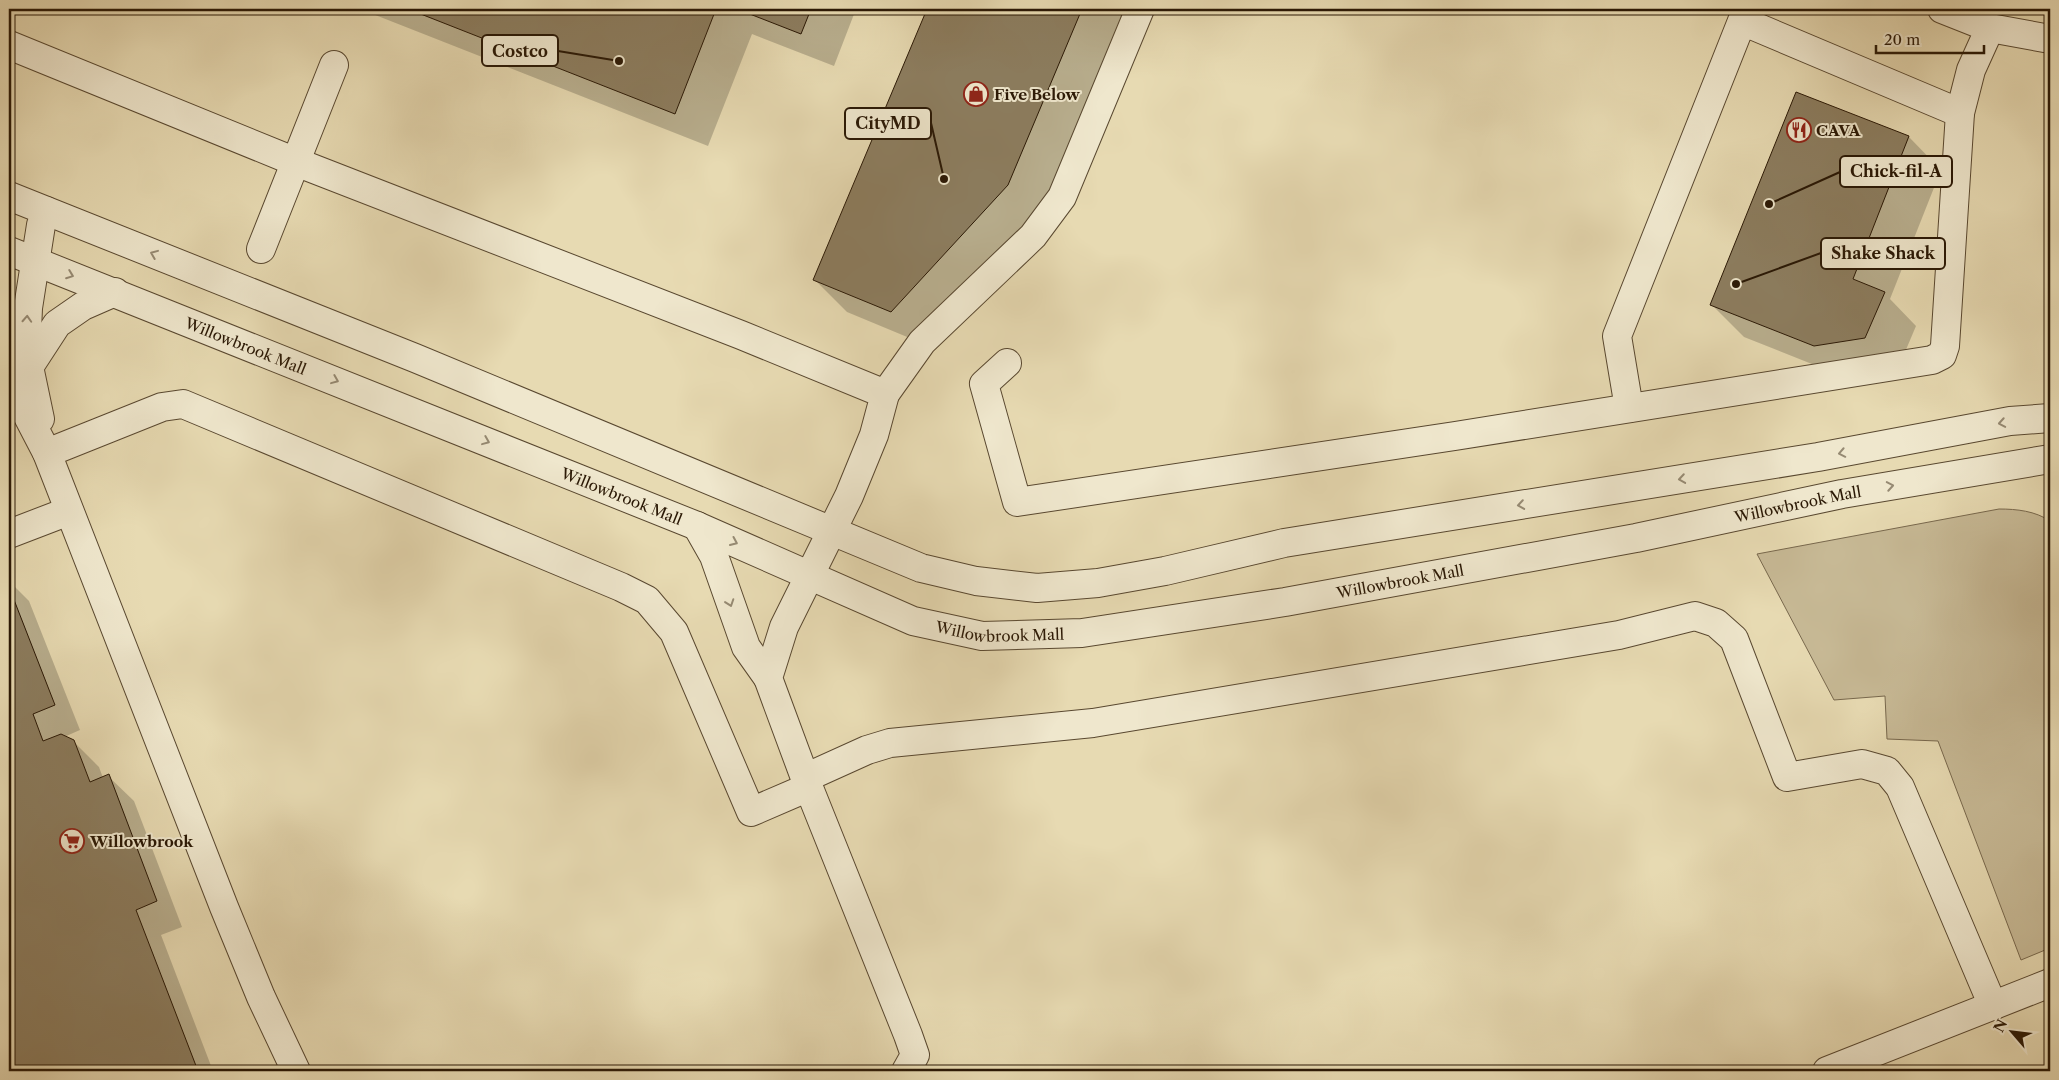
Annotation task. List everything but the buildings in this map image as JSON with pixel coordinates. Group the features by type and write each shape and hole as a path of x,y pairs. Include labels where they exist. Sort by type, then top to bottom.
{"street":[{"path":"768,678 784,627 832,531 874,435 885,394 922,342 1033,236 1062,198 1140,9"},
{"path":"1942,9 1990,28 2050,39"},
{"path":"1629,408 1617,336 1742,20 1960,113"},
{"path":"1007,362 984,384 1017,502 1932,360 1942,355 1945,346 1960,113 1971,70 1990,28"},
{"path":"9,45 296,162 741,335 885,394"},
{"path":"261,249 334,65"},
{"path":"9,196 415,358 922,568 976,581 1037,588 1098,583 1165,571 1284,543 1818,457 2010,421 2050,418"},
{"path":"46,211 41,225 28,308 26,352 19,374 69,511 220,898 261,997 296,1071"},
{"name":"Willowbrook Mall","path":"9,251 698,526 913,621 982,636 1082,633 1285,602 1636,538 1842,494 2050,459"},
{"path":"19,374 57,324 83,306 115,292"},
{"path":"47,453 162,407 183,404 622,587 647,600 674,632 751,812 867,750 890,743 1093,722 1619,635 1695,616 1716,623 1734,639 1787,777 1862,764 1887,771 1900,787 1993,1006"},
{"path":"9,534 69,511"},
{"path":"698,526 714,556 746,647 768,678 807,782 908,1035 915,1055 906,1071"},
{"path":"1827,1071 2050,983"}],"shaded area":[{"path":"1999,509 2026,511 2050,521 2050,948 2021,960 1938,741 1887,739 1885,696 1834,700 1757,554"}],"place":[{"name":"Costco","path":"619,61"},
{"name":"Five Below","path":"976,94"},
{"name":"CAVA","path":"1799,130"},
{"name":"CityMD","path":"944,179"},
{"name":"Chick-fil-A","path":"1769,204"},
{"name":"Shake Shack","path":"1736,284"},
{"name":"Willowbrook","path":"72,841"}]}
